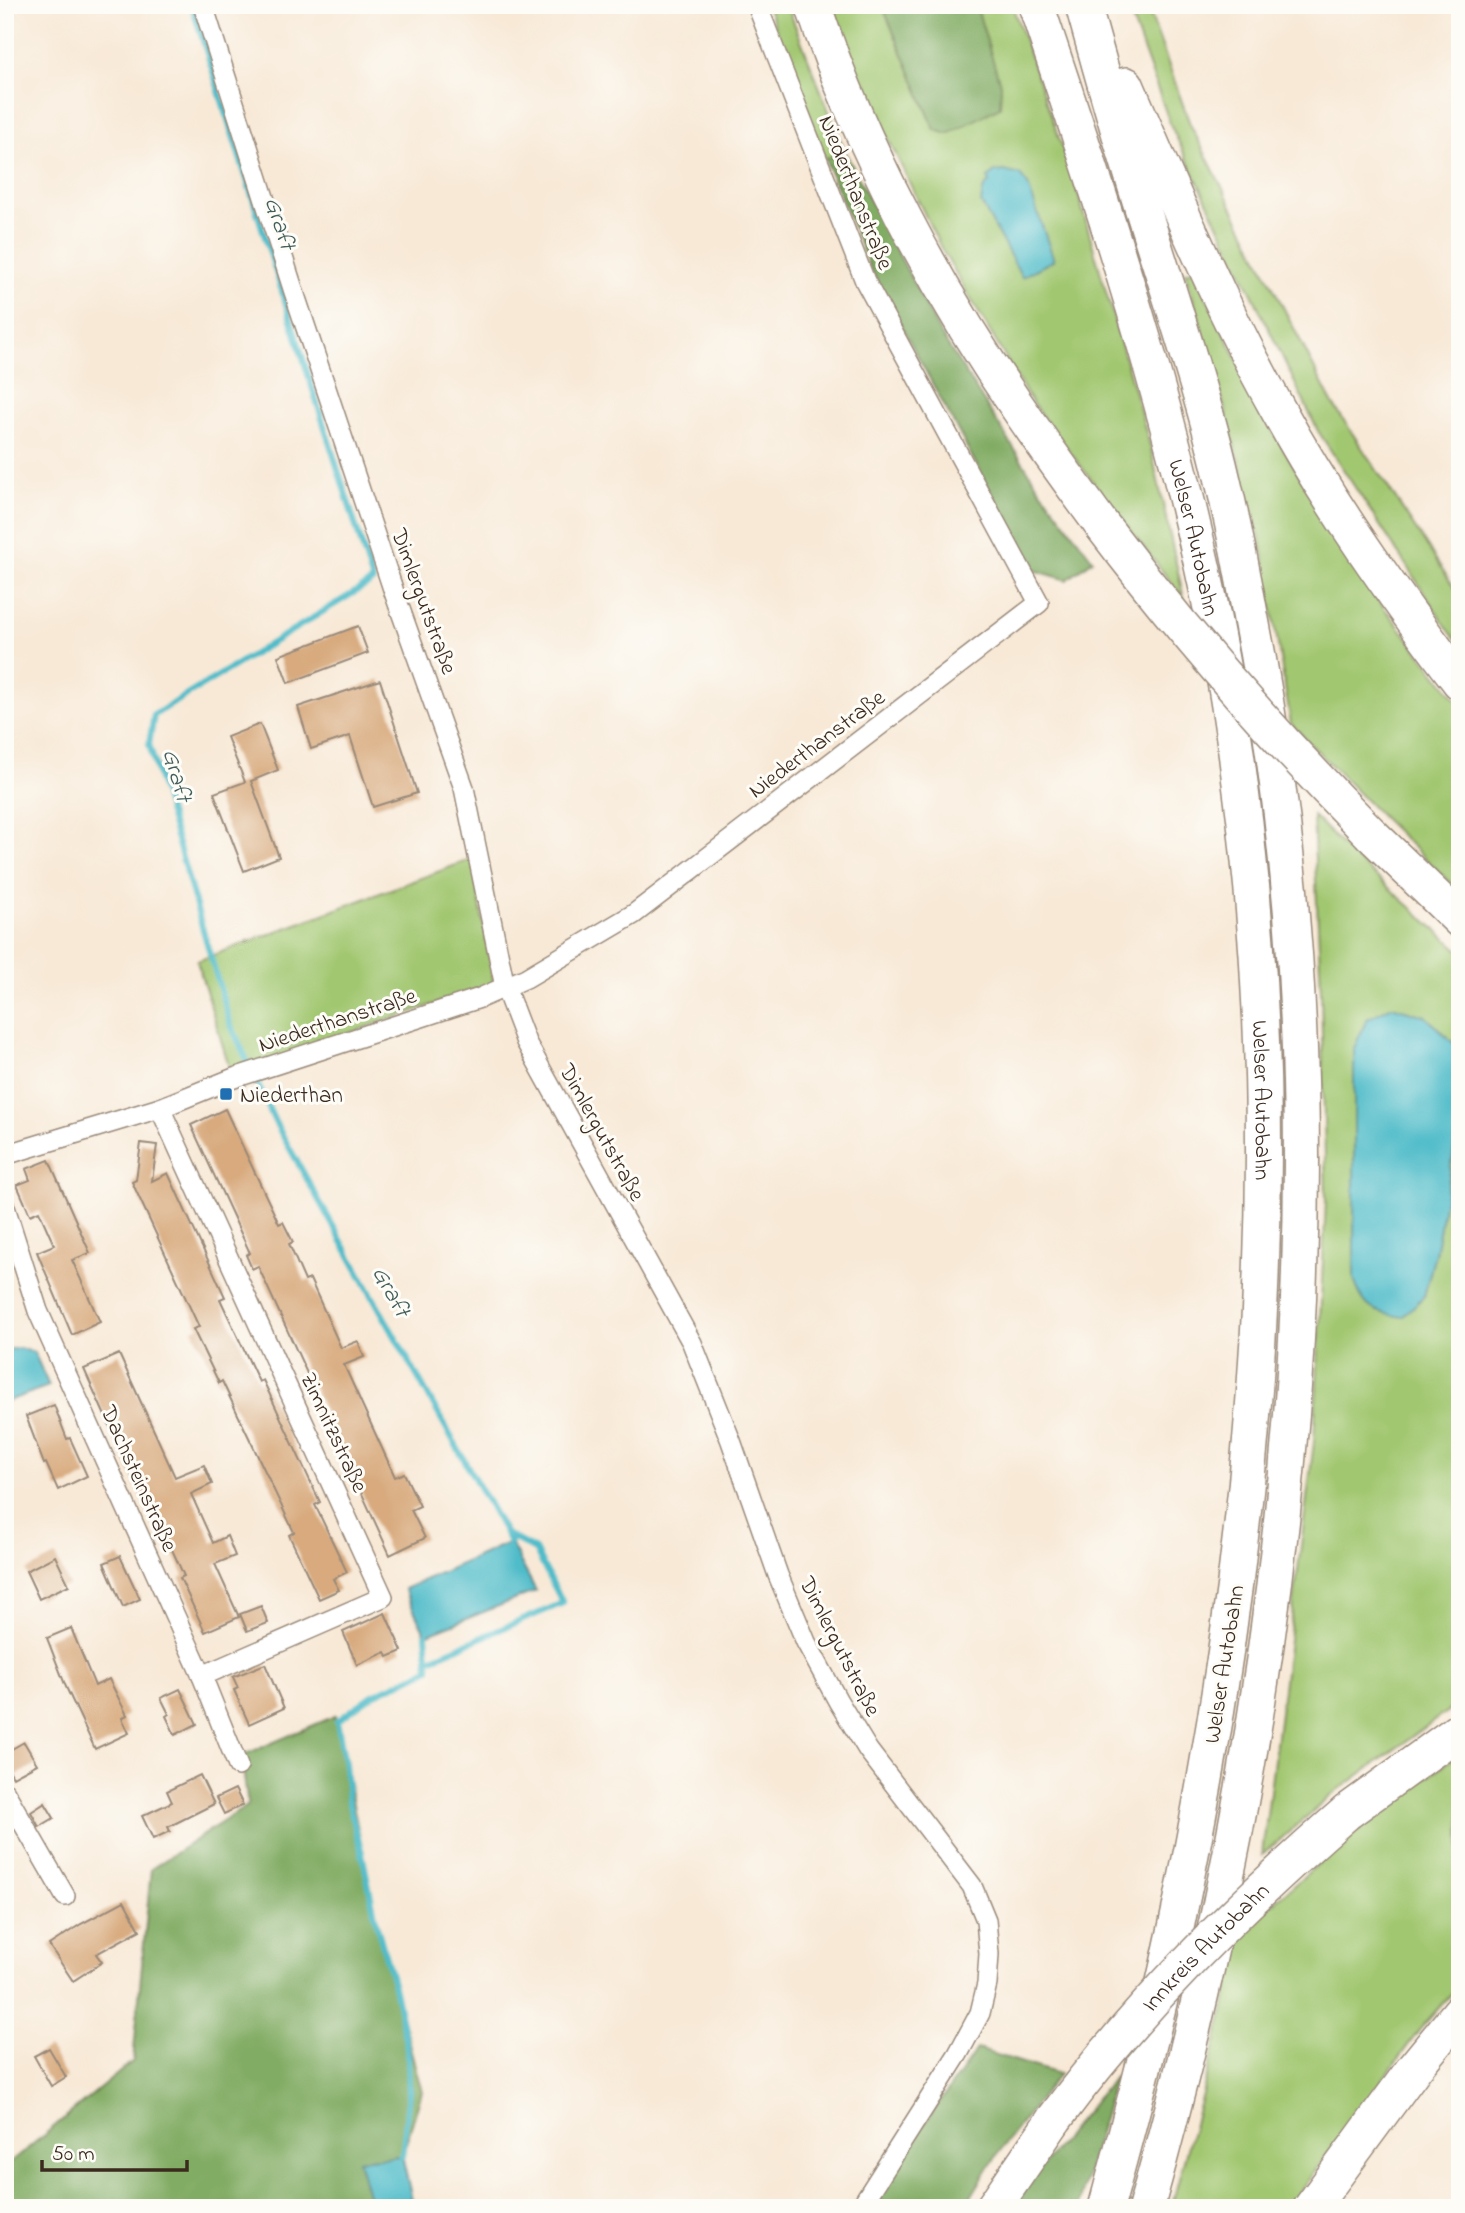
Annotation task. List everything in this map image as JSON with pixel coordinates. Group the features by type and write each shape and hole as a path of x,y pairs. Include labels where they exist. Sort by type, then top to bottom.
{"highway":[{"path":"813,5 855,115 901,210 957,312 1019,410 1101,524 1242,699 1308,771 1460,920"},
{"name":"Welser Autobahn","path":"1035,5 1099,194 1150,361 1182,479 1204,578 1235,744 1251,886 1261,1032 1265,1167 1260,1327 1248,1480 1230,1629 1177,1926 1143,2072 1106,2208"},
{"name":"Welser Autobahn","path":"1083,5 1215,448 1243,578 1277,776 1289,878 1300,1031 1303,1153 1301,1274 1293,1414 1274,1585 1250,1745 1206,1969 1170,2123 1146,2208"},
{"path":"1091,5 1158,163 1214,285 1276,407 1332,502 1394,596 1460,682"},
{"name":"Innkreis Autobahn","path":"993,2208 1098,2061 1212,1936 1279,1872 1348,1812 1460,1730"},
{"path":"1311,2208 1460,2012"}],"street":[{"name":"Dimlergutstraße","path":"203,5 391,582 464,788 505,987 526,1042 692,1343 732,1441 778,1575 806,1642 868,1750 972,1886 986,1920 989,1954 987,1984 980,2013 860,2208"},
{"name":"Niederthanstraße","path":"5,1155 160,1108 234,1078 480,998 526,978 634,914 1040,603 865,281 757,5"},
{"name":"Zimnitzstraße","path":"160,1108 383,1597 202,1676"},
{"name":"Dachsteinstraße","path":"5,1207 38,1311 202,1676 238,1766"},
{"path":"5,1792 65,1896"}],"green space":[{"path":"767,5 787,5 845,152 825,159"},
{"path":"833,5 1012,5 1074,180 1151,449 1184,599 1032,403 942,250 855,70"},
{"path":"882,5 976,5 1001,87 1000,107 948,134 935,130"},
{"path":"1127,5 1147,5 1190,124 1331,401 1460,596 1460,644 1318,431 1171,126"},
{"path":"845,152 940,333 1040,489 1093,560 1067,580 1033,570 870,268 825,159"},
{"path":"1193,270 1271,428 1367,586 1460,704 1460,892 1291,724 1262,547 1185,272"},
{"path":"1313,816 1352,855 1460,951 1460,1049 1425,1016 1424,1296 1435,1254 1460,1117 1460,1702 1333,1794 1262,1855 1314,1442 1326,1200"},
{"path":"472,859 494,984 231,1073 197,961"},
{"path":"335,1716 377,1923 422,2092 402,2156 358,2160 372,2208 5,2208 5,2159 9,2164 133,2061 151,1869 248,1805 241,1756"},
{"path":"1460,1753 1460,1984 1421,2028 1288,2208 1171,2208 1222,2020 1239,1937 1360,1827"},
{"path":"977,2049 1059,2074 996,2156 964,2208 866,2208"},
{"path":"1115,2076 1078,2208 1013,2208 1027,2185"}],"water":[{"path":"995,172 1020,175 1028,185 1054,260 1022,277 981,203 983,190 990,181 988,178"},
{"path":"1392,1006 1425,1016 1460,1049 1460,1117 1435,1254 1424,1296 1403,1317 1384,1314 1371,1308 1361,1297 1354,1279 1354,1048 1367,1019"},
{"path":"19,1348 34,1352 49,1386 5,1402 5,1350"},
{"path":"510,1542 536,1591 426,1635 404,1589"},
{"path":"402,2156 414,2208 372,2208 358,2160"}],"building":[{"path":"358,626 368,653 288,683 278,656"},
{"path":"380,680 417,793 373,807 350,736 311,749 298,707"},
{"path":"260,724 278,770 251,781 279,857 244,871 214,793 245,782 227,737"},
{"path":"225,1109 279,1224 283,1222 293,1242 289,1244 305,1281 310,1279 341,1348 358,1341 364,1357 344,1365 395,1477 404,1473 420,1506 411,1510 425,1538 390,1555 258,1266 252,1269 246,1255 250,1253 191,1125"},
{"path":"141,1143 157,1145 152,1181 168,1173 225,1297 220,1299 259,1382 263,1380 320,1502 315,1505 347,1572 333,1579 339,1590 319,1599 289,1535 294,1532 222,1381 219,1383 193,1329 199,1327 132,1182 136,1180"},
{"path":"49,1160 90,1253 72,1260 100,1322 72,1335 37,1252 54,1245 39,1211 30,1215 17,1185 30,1180 26,1169"},
{"path":"119,1354 175,1477 204,1465 212,1484 191,1494 213,1543 227,1536 235,1556 215,1564 239,1617 205,1632 180,1578 184,1576 147,1494 141,1496 84,1369"},
{"path":"54,1405 67,1439 70,1438 87,1476 58,1490 46,1463 44,1464 26,1416"},
{"path":"55,1556 69,1585 39,1599 26,1571"},
{"path":"120,1556 140,1599 123,1607 104,1563"},
{"path":"261,1606 268,1623 247,1631 240,1614"},
{"path":"385,1613 402,1651 388,1657 386,1652 357,1665 343,1632"},
{"path":"71,1628 95,1686 109,1679 127,1715 122,1718 129,1733 95,1749 47,1638"},
{"path":"265,1664 284,1708 249,1724 234,1690 238,1688 233,1677"},
{"path":"180,1689 197,1724 175,1735 161,1698"},
{"path":"24,1742 37,1764 13,1777 5,1763 5,1753"},
{"path":"200,1775 214,1804 168,1827 170,1831 153,1839 142,1816 172,1802 167,1791"},
{"path":"235,1789 243,1805 224,1814 216,1798"},
{"path":"45,1803 54,1818 39,1827 31,1812"},
{"path":"124,1901 140,1930 96,1954 102,1962 73,1981 49,1945"},
{"path":"49,2048 66,2077 51,2086 34,2056"}],"waterway":[{"name":"Graft","path":"192,5 373,581 154,715 149,744 230,1023 275,1122 510,1542"},
{"path":"428,1660 563,1603 535,1550 506,1534"},
{"path":"402,2156 409,2092 408,2053 348,1801 337,1721 373,1695 429,1669 426,1635"}],"place":[{"name":"Niederthan","path":"226,1094"}]}
